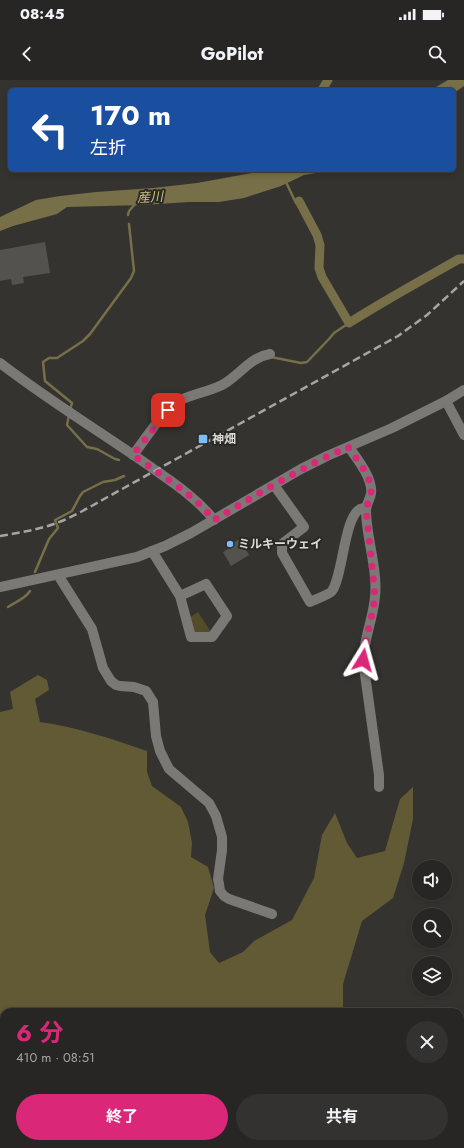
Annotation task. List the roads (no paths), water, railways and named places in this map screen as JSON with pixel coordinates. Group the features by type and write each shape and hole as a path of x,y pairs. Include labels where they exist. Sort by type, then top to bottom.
{"street":[{"path":"133,455 153,428 173,405 190,396 222,386 257,358 270,354"},
{"path":"0,363 192,497 214,520"},
{"path":"0,587 137,556 177,541 327,456 392,428 446,401 464,390"},
{"path":"446,401 464,435"},
{"path":"348,447 367,475 370,481 372,494 366,508 375,596 364,648 363,660 379,775 379,787"},
{"path":"274,485 304,527 282,544 282,552 310,602 331,592 337,579 353,518 357,512 366,508"},
{"path":"152,551 180,596 191,637 212,636 227,616 206,584 180,596"},
{"path":"58,575 92,629 97,642 103,668 111,681 120,686 134,687 146,691 154,702 156,736 160,751 169,769 209,803 216,816 222,837 222,850 218,879 220,891 229,899 272,914"}],"water":[{"path":"448,80 464,80 464,86 456,92 456,88 434,88"},
{"name":"産川","path":"258,172 318,172 304,175 281,186 244,198 219,202 67,207 57,214 0,231 0,217 36,200 96,192 197,183"}],"waterway":[{"path":"323,88 328,80"},
{"path":"285,180 296,203 301,204"},
{"path":"299,201 317,235 320,245 319,268 322,277 349,323 459,259 464,259"},
{"path":"128,215 129,211 135,204"},
{"path":"70,410 72,403 45,381 43,362 49,358 57,358 83,341 90,334 131,278 134,271 129,224"},
{"path":"271,357 301,363 307,362 334,333 349,323"},
{"path":"69,415 67,425 87,447 97,449 119,460"},
{"path":"35,572 49,539 58,528 55,520 72,511 83,492 103,482 115,480 124,476"},
{"path":"8,607 23,598 30,591"}],"railway":[{"path":"0,536 54,524 86,509 398,336 427,315 464,281"}],"place":[{"name":"神畑","path":"203,439"},
{"name":"ミルキーウェイ","path":"230,544"}]}
